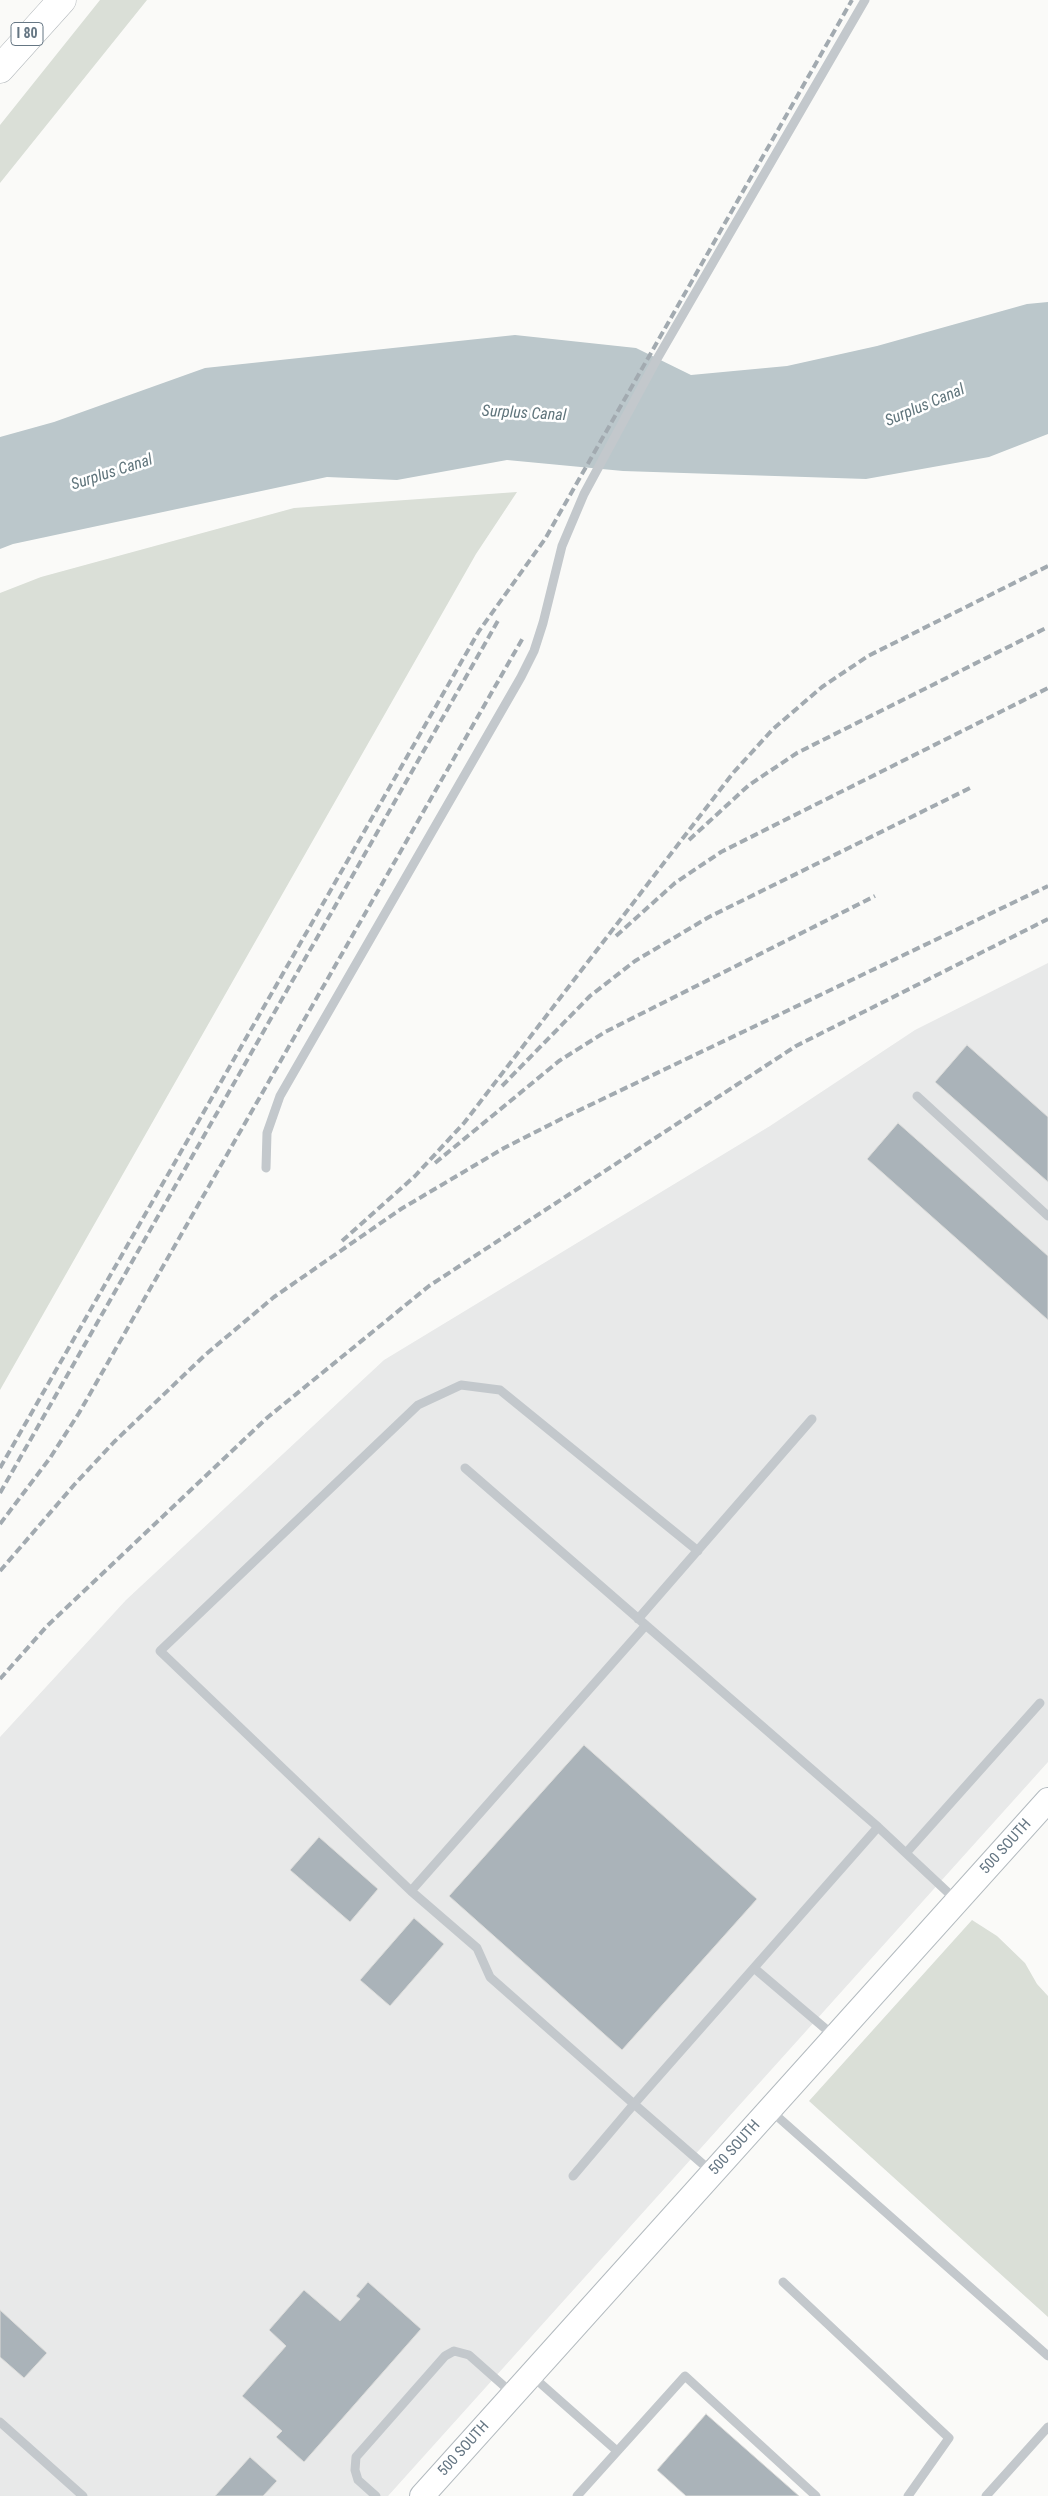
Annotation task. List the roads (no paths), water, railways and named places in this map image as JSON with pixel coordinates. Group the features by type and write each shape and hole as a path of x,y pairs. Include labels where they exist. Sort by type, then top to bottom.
{"highway":[{"name":"I 80","path":"0,69 54,0"},
{"path":"0,69 62,0"}],"street":[{"name":"500 SOUTH","path":"422,2496 1048,1800"}],"lane":[{"path":"266,1168 267,1133 280,1096 530,659 543,623 562,546 597,469 657,359 865,0"},
{"path":"917,1096 1048,1216"},
{"path":"698,1551 500,1390 461,1384 418,1405 160,1651 412,1891 477,1948 490,1977 713,2173"},
{"path":"638,1619 812,1419"},
{"path":"464,1468 878,1827 957,1901"},
{"path":"412,1891 646,1625"},
{"path":"906,1853 1040,1703"},
{"path":"573,2176 878,1827"},
{"path":"754,1968 835,2037"},
{"path":"770,2109 1048,2356"},
{"path":"783,2282 949,2438 908,2496"},
{"path":"376,2496 358,2480 354,2470 356,2457 445,2356 454,2352 470,2355 513,2394"},
{"path":"531,2375 617,2451"},
{"path":"577,2496 685,2376 816,2496"},
{"path":"0,2422 83,2496"},
{"path":"986,2496 1048,2427"}],"water":[{"name":"Surplus Canal","path":"1048,302 1048,434 989,457 866,479 623,471 507,460 397,480 327,477 13,544 0,549 0,437 54,422 205,368 515,335 636,348 691,375 787,366 877,346 1027,304"}],"railway":[{"path":"0,1468 479,631 545,539 852,0"},
{"path":"342,1241 415,1176 464,1123 733,773 773,729 822,687 868,656 1048,566"},
{"path":"0,1493 499,619"},
{"path":"689,840 749,785 797,753 1048,627"},
{"path":"0,1524 50,1458 79,1413 524,636"},
{"path":"616,936 675,883 721,852 1048,688"},
{"path":"502,1086 590,996 635,961 709,917 970,788"},
{"path":"0,1571 114,1442 205,1355 274,1297 401,1209 504,1148 565,1117 1048,886"},
{"path":"435,1163 559,1061 605,1032 875,896"},
{"path":"0,1679 47,1626 268,1417 429,1286 796,1046 1048,919"}]}
